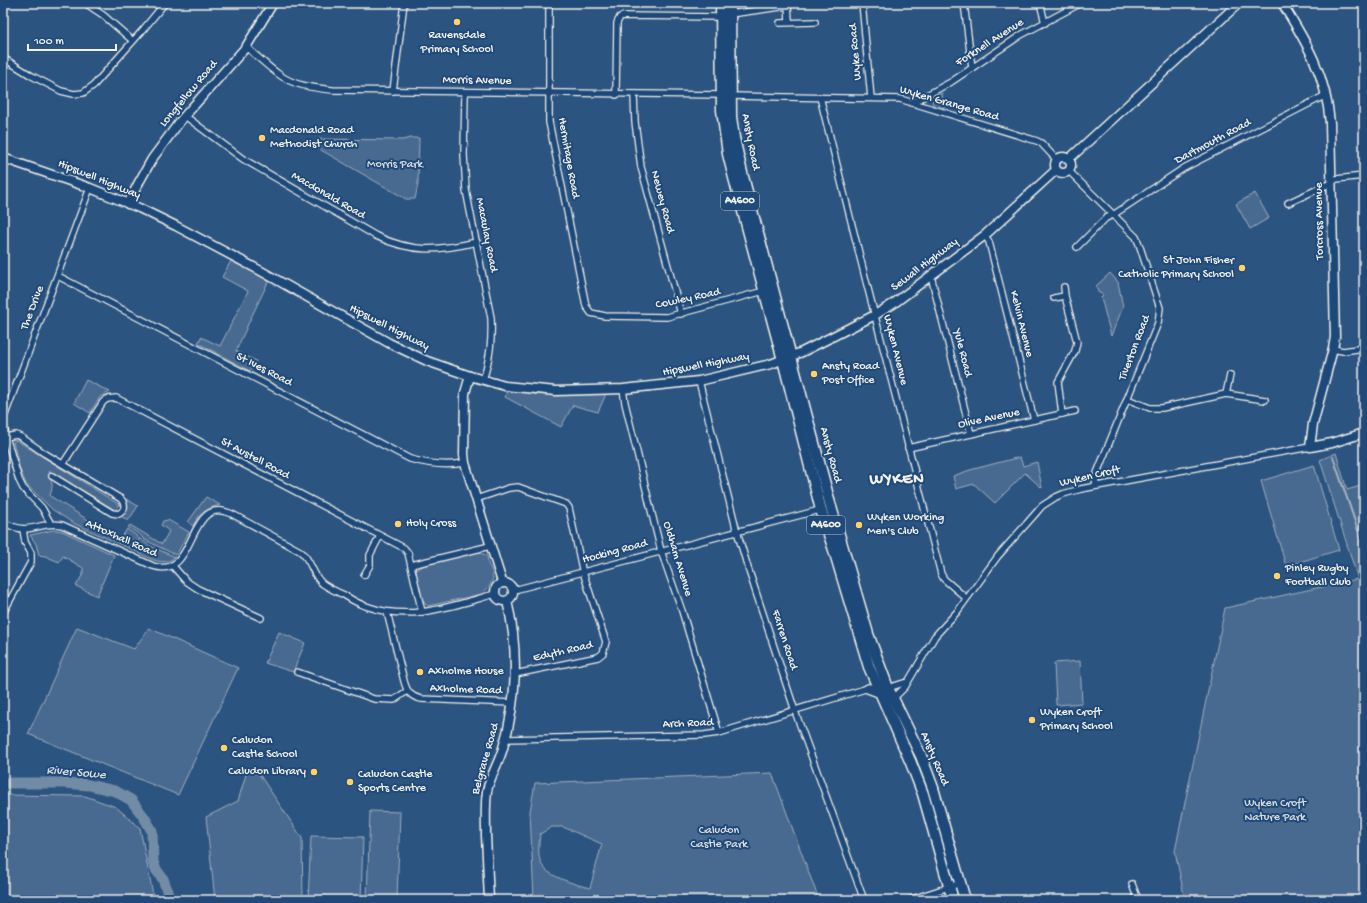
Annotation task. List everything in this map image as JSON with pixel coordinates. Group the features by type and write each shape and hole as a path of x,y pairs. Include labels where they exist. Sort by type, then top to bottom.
{"highway":[{"name":"Ansty Road","path":"720,3 725,15 728,154 764,292 787,358 884,692 919,784 953,900"},
{"name":"Ansty Road","path":"725,15 730,3"},
{"name":"Ansty Road","path":"726,96 734,138 787,358 818,510 834,550 869,667 921,756 932,784 965,900"},
{"path":"818,510 831,507"}],"street":[{"path":"85,3 103,15 133,41"},
{"path":"3,58 32,76 61,91 70,94 79,94 91,88 166,3"},
{"name":"Longfellow Road","path":"128,204 152,159 185,116 246,47 273,3"},
{"path":"393,91 404,3"},
{"name":"Hermitage Road","path":"549,3 549,122 586,306 592,313"},
{"name":"Wyke Road","path":"862,3 871,98"},
{"path":"964,3 972,68"},
{"path":"1040,3 1045,22"},
{"name":"Forknell Avenue","path":"912,103 951,82 1009,42 1081,3"},
{"path":"1069,159 1239,3"},
{"name":"Torcross Avenue","path":"1282,3 1308,46 1323,81 1330,123 1335,337 1312,428 1310,447"},
{"path":"616,95 617,22 620,17 725,15 788,5 789,22"},
{"path":"780,23 815,22"},
{"name":"Morris Avenue","path":"246,47 277,73 296,83 312,88 333,90 726,96"},
{"name":"Macaulay Road","path":"465,92 464,170 466,190 491,318 492,333 491,348 484,380"},
{"name":"Newey Road","path":"634,95 634,122 641,167 681,314"},
{"name":"Dartmouth Road","path":"1077,247 1106,218 1113,215 1184,168 1326,95"},
{"name":"Wyken Grange Road","path":"726,96 897,99 1037,141 1056,159"},
{"name":"Wyken Avenue","path":"820,97 908,448 942,574 944,579 966,598"},
{"name":"Macdonald Road","path":"185,116 243,159 376,236 389,242 404,246 428,249 452,248 477,242"},
{"path":"1062,157 1069,159 1071,164 1068,171 1063,173 1056,170 1054,165 1056,159 1062,157"},
{"name":"Hipswell Highway","path":"3,158 90,188 128,204 196,236 389,343 427,361 505,386 549,390 623,389 699,381 787,358"},
{"name":"Sewall Highway","path":"787,358 814,347 893,304 985,235 1056,170"},
{"name":"Tiverton Road","path":"1068,171 1136,237 1140,244 1160,308 1158,323 1097,473 1095,486"},
{"path":"1288,203 1336,180 1364,176"},
{"name":"The Drive","path":"6,437 3,423 4,414 58,276 90,188"},
{"name":"Kelvin Avenue","path":"985,235 989,242 1034,420"},
{"name":"St Ives Road","path":"58,276 410,458 418,461 447,465 465,463"},
{"name":"Yule Road","path":"931,276 971,434"},
{"path":"1062,414 1058,382 1074,353 1076,342 1064,287"},
{"name":"Cowley Road","path":"592,313 605,316 660,318 681,314 764,292"},
{"path":"1054,298 1065,296"},
{"path":"1333,349 1342,351 1364,348"},
{"path":"1226,394 1230,375"},
{"path":"470,376 465,393 465,463 502,582"},
{"name":"Farren Road","path":"699,381 737,532 795,710 864,900"},
{"name":"Oldham Avenue","path":"623,389 625,403 661,551 682,611 719,733"},
{"path":"1127,399 1150,408 1162,408 1226,394 1265,400"},
{"name":"St Austell Road","path":"63,464 103,402 107,398 116,398 406,549 422,612"},
{"name":"Olive Avenue","path":"908,448 1075,411"},
{"name":"Wyken Croft","path":"884,692 898,694 905,686 933,639 998,556 1042,506 1063,494 1095,486 1310,447 1364,433"},
{"name":"Attoxhall Road","path":"6,437 14,435 21,437 121,500 124,503 123,511 119,514 112,513 52,476"},
{"path":"3,522 23,529 31,529 52,524 42,508 21,484 6,437"},
{"path":"476,499 509,488 518,487 566,504 569,508 583,572"},
{"path":"261,618 198,590 186,581 172,565 182,556 203,517 213,511 222,510 234,515 302,553 309,560 318,579 324,585 360,604 387,612 404,614 422,612 495,594"},
{"name":"Hocking Road","path":"514,590 818,510"},
{"name":"Attoxhall Road","path":"52,524 65,526 156,567 162,568 172,565"},
{"path":"3,612 31,562 31,553 25,542 23,529"},
{"path":"364,575 370,565 370,555 380,536"},
{"path":"411,565 490,546"},
{"name":"Edyth Road","path":"515,674 598,656 602,653 606,642 583,572"},
{"path":"495,594 500,600 507,601 512,598 514,590 509,584 502,582"},
{"path":"495,594 497,586 502,582"},
{"name":"Belgrave Road","path":"489,900 485,805 489,784 501,754 505,739 512,703 515,674 514,642 507,601"},
{"path":"297,672 374,699 394,700 407,691 387,612"},
{"path":"3,637 5,639 3,645"},
{"path":"884,692 907,682"},
{"name":"Arch Road","path":"505,739 697,735 719,733 865,690 884,692"},
{"name":"Axholme Road","path":"407,691 412,696 421,700 512,703"},
{"path":"909,900 961,883"},
{"path":"1132,884 1138,900"}],"green space":[{"path":"942,93 944,108 935,106 932,103 934,97"},
{"name":"Morris Park","path":"419,138 418,184 415,199 406,199 314,146 318,139 402,140"},
{"path":"1255,193 1269,218 1250,229 1236,204"},
{"path":"231,261 269,280 236,351 256,361 250,371 198,343 201,337 220,346 248,291 222,277"},
{"path":"1110,273 1118,282 1123,307 1111,336 1101,297 1103,295 1098,292 1096,286"},
{"path":"86,380 110,392 100,397 90,413 74,403"},
{"path":"507,390 537,394 606,394 598,412 573,405 561,427 505,397"},
{"path":"16,440 118,504 119,505 115,510 50,471 49,472 51,474 49,478 52,484 50,496 120,540 127,529 137,536 133,550 73,523 53,510 26,484 20,470 13,442"},
{"name":"Wyken Croft Nature Park","path":"1336,453 1347,490 1364,485 1364,900 1185,900 1175,851 1225,608 1358,579 1320,460"},
{"path":"1020,457 1023,466 1037,462 1042,488 1025,473 995,503 974,484 956,489 953,476"},
{"path":"1314,465 1339,550 1286,566 1261,481"},
{"path":"206,497 220,505 204,512 193,526 188,522"},
{"path":"126,499 138,506 128,521 121,516 127,509"},
{"path":"168,520 189,532 176,555 145,540 128,527 130,525 162,544 169,531 161,525 163,521"},
{"path":"54,530 62,531 114,555 97,596 76,586 83,574 83,568 63,556 59,562 39,555 36,544 30,535"},
{"path":"139,538 150,546 175,557 165,562 160,562 135,551"},
{"path":"479,552 487,556 493,575 491,584 482,594 428,606 425,604 420,595 417,583 417,569 425,565"},
{"path":"77,627 134,649 149,628 238,668 178,795 28,734"},
{"path":"279,632 305,643 293,672 265,663"},
{"path":"1080,661 1082,703 1056,705 1054,663"},
{"path":"247,771 259,774 302,838 303,900 215,900 206,817 238,801"},
{"name":"Caludon Castle Park","path":"772,773 819,900 534,900 530,811 535,783","holes":["552,827 563,827 602,844 590,888 571,883 557,877 545,869 540,861 540,834"]},
{"path":"3,795 85,796 116,807 140,828 154,900 3,900"},
{"path":"370,811 400,812 397,900 367,900"},
{"path":"311,836 363,837 361,900 308,900"}],"waterway":[{"path":"1333,457 1364,548"},
{"name":"River Sowe","path":"3,783 64,783 89,785 115,791 131,800 144,817 152,831 153,862 155,868 163,879 167,890 168,900"}],"place":[{"name":"Ravensdale Primary School","path":"457,22"},
{"name":"Macdonald Road Methodist Church","path":"262,138"},
{"name":"St John Fisher Catholic Primary School","path":"1242,268"},
{"name":"Ansty Road Post Office","path":"814,374"},
{"name":"Holy Cross","path":"398,524"},
{"name":"Wyken Working Men's Club","path":"859,525"},
{"name":"Pinley Rugby Football Club","path":"1277,576"},
{"name":"Axholme House","path":"420,672"},
{"name":"Wyken Croft Primary School","path":"1032,720"},
{"name":"Caludon Castle School","path":"224,748"},
{"name":"Caludon Library","path":"314,772"},
{"name":"Caludon Castle Sports Centre","path":"350,782"}],"district":[{"name":"WYKEN","path":"897,480"}]}
